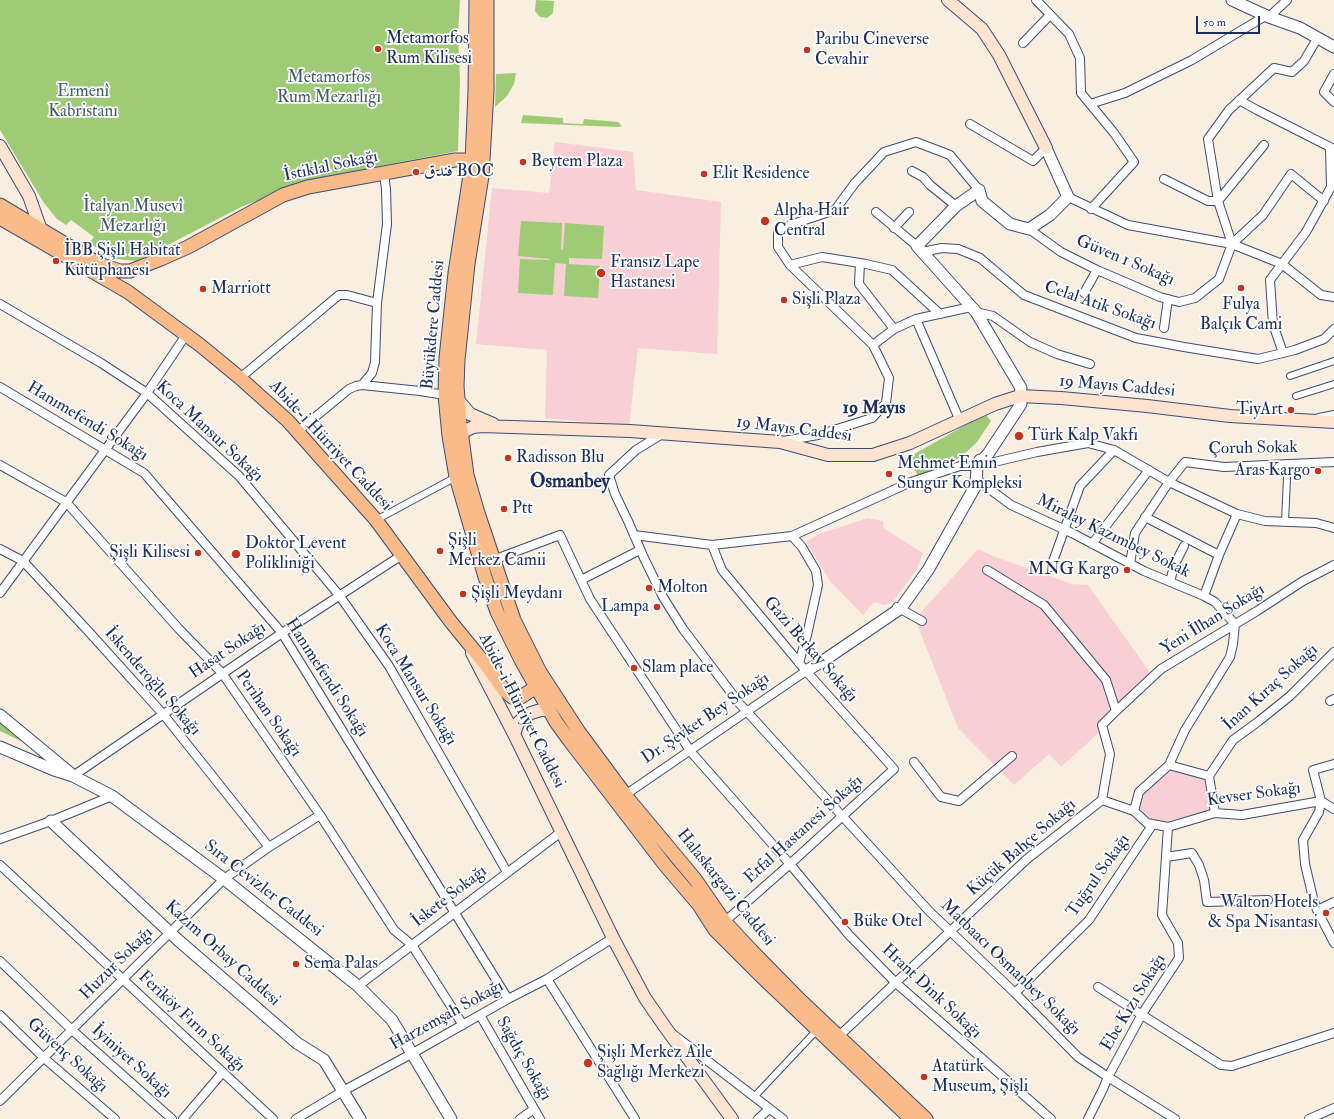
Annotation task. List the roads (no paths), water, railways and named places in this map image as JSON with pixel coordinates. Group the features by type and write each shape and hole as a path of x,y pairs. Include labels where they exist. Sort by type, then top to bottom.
{"main road":[{"name":"Büyükdere Caddesi","path":"476,0 475,91 472,162 455,273 446,358 445,395 456,477 484,577 497,612 536,687"},
{"name":"Büyükdere Caddesi","path":"487,0 487,91 481,186 468,264 458,360 458,400 467,475 478,513 514,620 540,672"},
{"path":"948,0 982,29 999,55 1046,148"},
{"path":"0,146 28,196 48,245"},
{"name":"İstiklal Sokağı","path":"143,267 188,247 283,195 308,187 455,160 472,162"},
{"path":"472,162 478,168 478,180 481,186"},
{"path":"13,212 21,208 28,196"},
{"path":"0,205 99,264 110,269 130,271 143,267"},
{"name":"Abide-i Hürriyet Caddesi","path":"0,218 128,292 186,335 240,378 282,415 376,520 468,642 613,938 645,998 732,1119"},
{"path":"128,292 128,283 130,278 143,267"},
{"name":"19 Mayıs Caddesi","path":"461,433 473,427 502,426 630,431 780,442 828,454 873,455 910,443 995,404 1020,396 1061,398 1147,406 1230,416 1334,422"},
{"name":"19 Mayıs Caddesi","path":"458,400 470,414 485,421 502,426"},
{"path":"468,642 504,690 512,696 521,697 536,687 540,677 540,672"},
{"name":"Halaskargazi Caddesi","path":"540,672 579,732 625,795 695,879 720,926 742,957 911,1119"},
{"name":"Halaskargazi Caddesi","path":"536,687 569,740 665,865 699,904 720,926 771,971 926,1119"},
{"path":"514,734 518,723 523,718 531,713 542,710 558,712 567,723 579,732"}],"street":[{"path":"1036,0 1069,34 1080,58 1081,93 1114,133 1134,162 1091,209"},
{"path":"1232,0 1300,28 1334,47"},
{"path":"1090,104 1125,93 1186,63 1268,16 1287,0"},
{"path":"1023,43 1050,15"},
{"path":"1232,244 1218,201 1208,139 1229,110 1274,68 1292,72 1304,61 1318,37"},
{"path":"1334,74 1324,92 1334,102"},
{"path":"1239,100 1332,149 1333,187 1306,232 1270,280 1273,324 1283,353"},
{"path":"970,124 1033,161 1046,148 1068,197 1091,209 1128,225 1232,244 1282,264 1321,295 1334,297"},
{"path":"780,442 818,435 872,418 886,403 889,378 873,345 790,265 778,247 778,229 834,210 855,183 884,152 916,142 950,155 979,190 956,206 920,249"},
{"path":"1218,201 1264,145"},
{"path":"912,171 923,178 956,206"},
{"path":"362,385 372,373 375,362 377,303 387,224 384,174"},
{"path":"1232,244 1263,214 1291,174 1324,201"},
{"path":"1164,179 1208,201 1218,201"},
{"name":"Güven 1 Sokağı","path":"979,190 982,201 1010,224 1029,229 1061,252 1096,270 1160,297 1179,302 1195,298 1219,279 1232,244"},
{"path":"1029,229 1050,215 1068,197"},
{"path":"876,212 920,249 974,309 1021,388 1020,396"},
{"path":"894,228 909,212"},
{"name":"Celal Atik Sokağı","path":"920,249 958,249 980,258 1024,295 1136,338 1214,353 1258,359 1283,353 1324,339 1334,329"},
{"path":"790,265 822,257 892,270 940,314"},
{"path":"860,263 860,284 894,329"},
{"path":"1084,293 1096,270"},
{"path":"240,378 339,295 347,294 377,303"},
{"path":"1164,328 1168,299"},
{"name":"Koca Mansur Sokağı","path":"0,304 101,363 147,393 239,476 339,595 389,666 507,872"},
{"path":"873,345 894,329 916,319 974,309 992,316 1030,342 1057,354 1090,364"},
{"path":"916,319 960,421"},
{"path":"0,593 147,393 186,335"},
{"path":"1290,376 1334,361"},
{"path":"1296,396 1334,384"},
{"path":"297,432 349,389 356,386 362,385 445,395"},
{"name":"Hanımefendi Sokağı","path":"0,387 144,473 282,633 508,999"},
{"name":"Dr. Şevket Bey Sokağı","path":"625,795 747,712 803,667 823,662 898,607 928,570 976,485 977,466 1007,415 1012,402 1020,396"},
{"path":"1300,420 1320,418 1334,414"},
{"name":"Matbaacı Osmanbey Sokağı","path":"663,433 636,450 609,474 615,494 663,597 684,629 739,703 924,905 1015,993 1078,1057 1175,1119"},
{"path":"634,535 712,545 792,536 911,482 960,466 977,466 1037,452 1088,443 1114,450 1169,482 1237,514 1265,521 1316,523 1334,528"},
{"path":"1051,567 1080,486 1114,450"},
{"name":"Çoruh Sokak","path":"1169,482 1185,462 1224,467 1334,462"},
{"name":"Perihan Sokağı","path":"0,465 66,502 179,629 222,674 320,815 394,930 412,945 463,1025"},
{"path":"1092,544 1148,470"},
{"path":"376,520 456,477"},
{"path":"1285,522 1287,478"},
{"name":"Miralay Kazımbey Sokak","path":"976,479 1011,505 1064,529 1130,564 1215,602 1235,624"},
{"path":"1130,564 1135,533 1169,482"},
{"path":"1204,596 1219,555 1237,514"},
{"path":"1145,517 1219,555"},
{"name":"Hrant Dink Sokağı","path":"493,560 560,535 590,599 690,751 790,864 849,935 896,983 1051,1119"},
{"path":"792,536 802,547 816,571 818,585 807,635 803,667"},
{"name":"Gazi Berkay Sokağı","path":"712,545 722,570 803,667 894,769"},
{"path":"1170,582 1174,566 1184,546"},
{"name":"İskenderoğlu Sokağı","path":"0,549 23,561 89,632 162,714 269,847"},
{"path":"581,580 640,550"},
{"name":"Hasat Sokağı","path":"73,776 282,633 402,555"},
{"name":"Yeni İlhan Sokağı","path":"1116,711 1161,669 1303,581 1334,565"},
{"path":"987,570 1044,605 1106,680 1116,711"},
{"path":"898,607 922,621"},
{"path":"1134,811 1139,792 1169,765 1185,730 1230,657 1235,624"},
{"name":"İnan Kıraç Sokağı","path":"1209,776 1233,740 1290,696 1330,661 1334,652"},
{"name":"Küçük Bahçe Sokağı","path":"839,1036 1027,859 1102,800 1110,754 1102,725 1116,711"},
{"path":"0,715 73,776"},
{"name":"Sıra Cevizler Caddesi","path":"0,746 54,770 73,776 112,796 224,879 358,986 392,1020 451,1119"},
{"path":"914,762 941,797 959,801 1012,756"},
{"path":"1334,764 1313,770 1321,800 1319,812 1303,840 1305,864 1313,898 1317,910 1334,943"},
{"path":"1169,765 1209,776 1216,813"},
{"name":"Etfal Hastanesi Sokağı","path":"720,926 894,769"},
{"path":"0,839 51,821 112,796"},
{"path":"1102,800 1134,811 1147,823 1153,824"},
{"name":"Kevser Sokağı","path":"1153,824 1168,827 1216,813 1242,815 1321,800 1334,809"},
{"name":"Huzur Sokağı","path":"0,1100 224,879 269,847 320,815"},
{"name":"Kazım Orbay Caddesi","path":"51,821 170,932 297,1043 324,1060 360,1119"},
{"name":"Tuğrul Sokağı","path":"1015,993 1089,920 1153,824"},
{"name":"Ebe Kızı Sokağı","path":"1088,1119 1104,1089 1108,1077 1142,1014 1179,958 1178,943 1162,915 1168,827"},
{"name":"İskete Sokağı","path":"358,986 561,832"},
{"path":"1166,857 1192,853 1199,865 1207,902 1268,900"},
{"name":"Feriköy Fırın Sokağı","path":"0,865 273,1119"},
{"path":"1317,910 1334,902"},
{"name":"Harzemşah Sokağı","path":"296,1119 343,1091 508,999 547,979 613,938"},
{"name":"İyiniyet Sokağı","path":"0,961 72,1030 172,1119"},
{"path":"547,979 635,1119"},
{"path":"1098,987 1221,1065 1232,1066 1334,1033"},
{"name":"Güvenç Sokağı","path":"0,1015 44,1058 115,1119"},
{"name":"Sağdıç Sokağı","path":"480,1015 540,1119"},
{"path":"665,1027 783,1119"},
{"path":"754,1097 817,1030"},
{"path":"183,1119 223,1072"},
{"name":"Ebe Kızı Sokağı","path":"1082,1119 1100,1087 1108,1077"},
{"path":"520,1119 534,1108"},
{"path":"1309,1119 1334,1108"},
{"path":"758,1119 769,1109"}],"place":[{"name":"Metamorfos Rum Kilisesi","path":"378,49"},
{"name":"Paribu Cineverse Cevahir","path":"807,50"},
{"name":"Beytem Plaza","path":"523,162"},
{"name":"فندق BOC","path":"416,172"},
{"name":"Elit Residence","path":"704,174"},
{"name":"Alpha Hair Central","path":"765,221"},
{"name":"İBB Şişli Habitat Kütüphanesi","path":"56,261"},
{"name":"Fransız Lape Hastanesi","path":"601,273"},
{"name":"Fulya Balçık Cami","path":"1241,288"},
{"name":"Marriott","path":"203,289"},
{"name":"Sişli Plaza","path":"784,300"},
{"name":"TiyArt","path":"1291,410"},
{"name":"Türk Kalp Vakfı","path":"1019,436"},
{"name":"Radisson Blu","path":"508,458"},
{"name":"Aras Kargo","path":"1318,471"},
{"name":"Mehmet Emin Sungur Kompleksi","path":"889,474"},
{"name":"Ptt","path":"504,509"},
{"name":"Şişli Merkez Camii","path":"440,551"},
{"name":"Şişli Kilisesi","path":"198,553"},
{"name":"Doktor Levent Polikliniği","path":"236,554"},
{"name":"MNG Kargo","path":"1127,570"},
{"name":"Molton","path":"649,588"},
{"name":"Şişli Meydanı","path":"463,594"},
{"name":"Lampa","path":"657,607"},
{"name":"Slam place","path":"634,668"},
{"name":"Walton Hotels & Spa Nisantasi","path":"1326,913"},
{"name":"Büke Otel","path":"845,922"},
{"name":"Sema Palas","path":"296,964"},
{"name":"Şişli Merkez Aile Sağlığı Merkezi","path":"588,1063"},
{"name":"Atatürk Museum, Şişli","path":"924,1077"}],"district":[{"name":"19 Mayıs","path":"874,409"},
{"name":"Osmanbey","path":"570,483"}],"park label":[{"name":"Metamorfos Rum Mezarlığı","path":"329,88"},
{"name":"Ermenî Kabristanı","path":"83,102"},
{"name":"İtalyan Musevî Mezarlığı","path":"133,217"}]}
